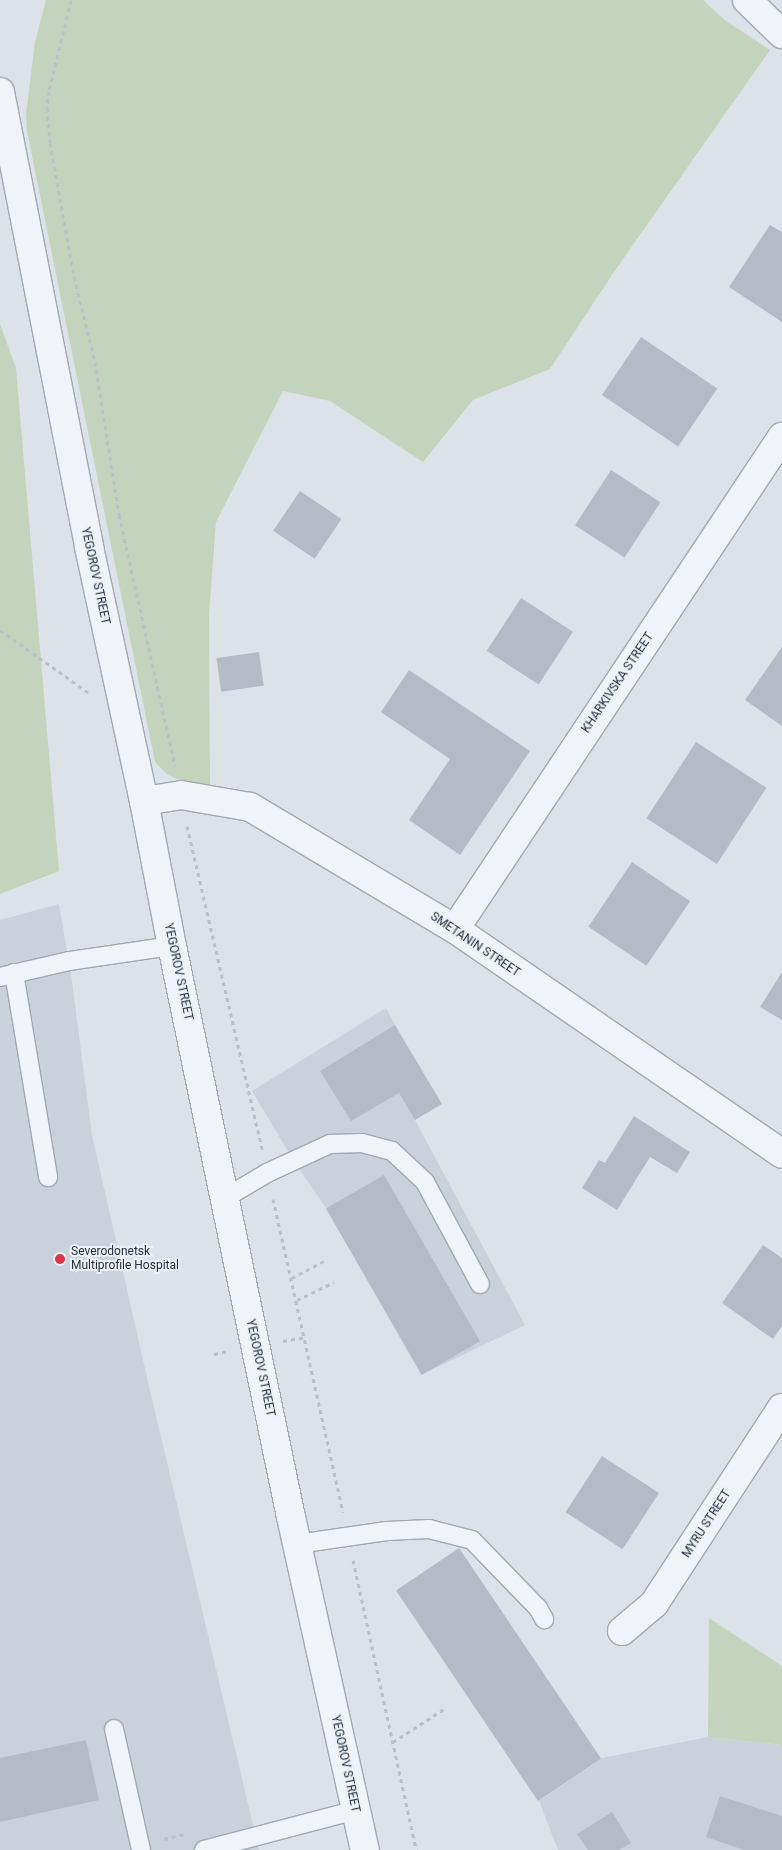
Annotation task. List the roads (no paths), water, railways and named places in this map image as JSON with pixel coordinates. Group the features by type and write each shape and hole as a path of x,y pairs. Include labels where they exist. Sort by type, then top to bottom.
{"street":[{"path":"747,0 782,34"},
{"name":"YEGOROV STREET","path":"0,92 88,547 144,800 172,946 297,1544 364,1850"},
{"name":"KHARKIVSKA STREET","path":"455,930 782,437"},
{"name":"SMETANIN STREET","path":"144,800 181,795 250,807 455,930 782,1154"},
{"name":"MYRU STREET","path":"622,1631 654,1604 782,1408"}],"lane":[{"path":"48,1177 7,975 69,961 172,946"},
{"path":"225,1198 267,1173 330,1144 362,1143 392,1151 425,1182 480,1284"},
{"path":"297,1544 429,1529 472,1540 538,1608 544,1619"},
{"path":"114,1729 140,1847"},
{"path":"204,1850 356,1810"}],"place":[{"name":"Severodonetsk Multiprofile Hospital","path":"60,1259"}]}
